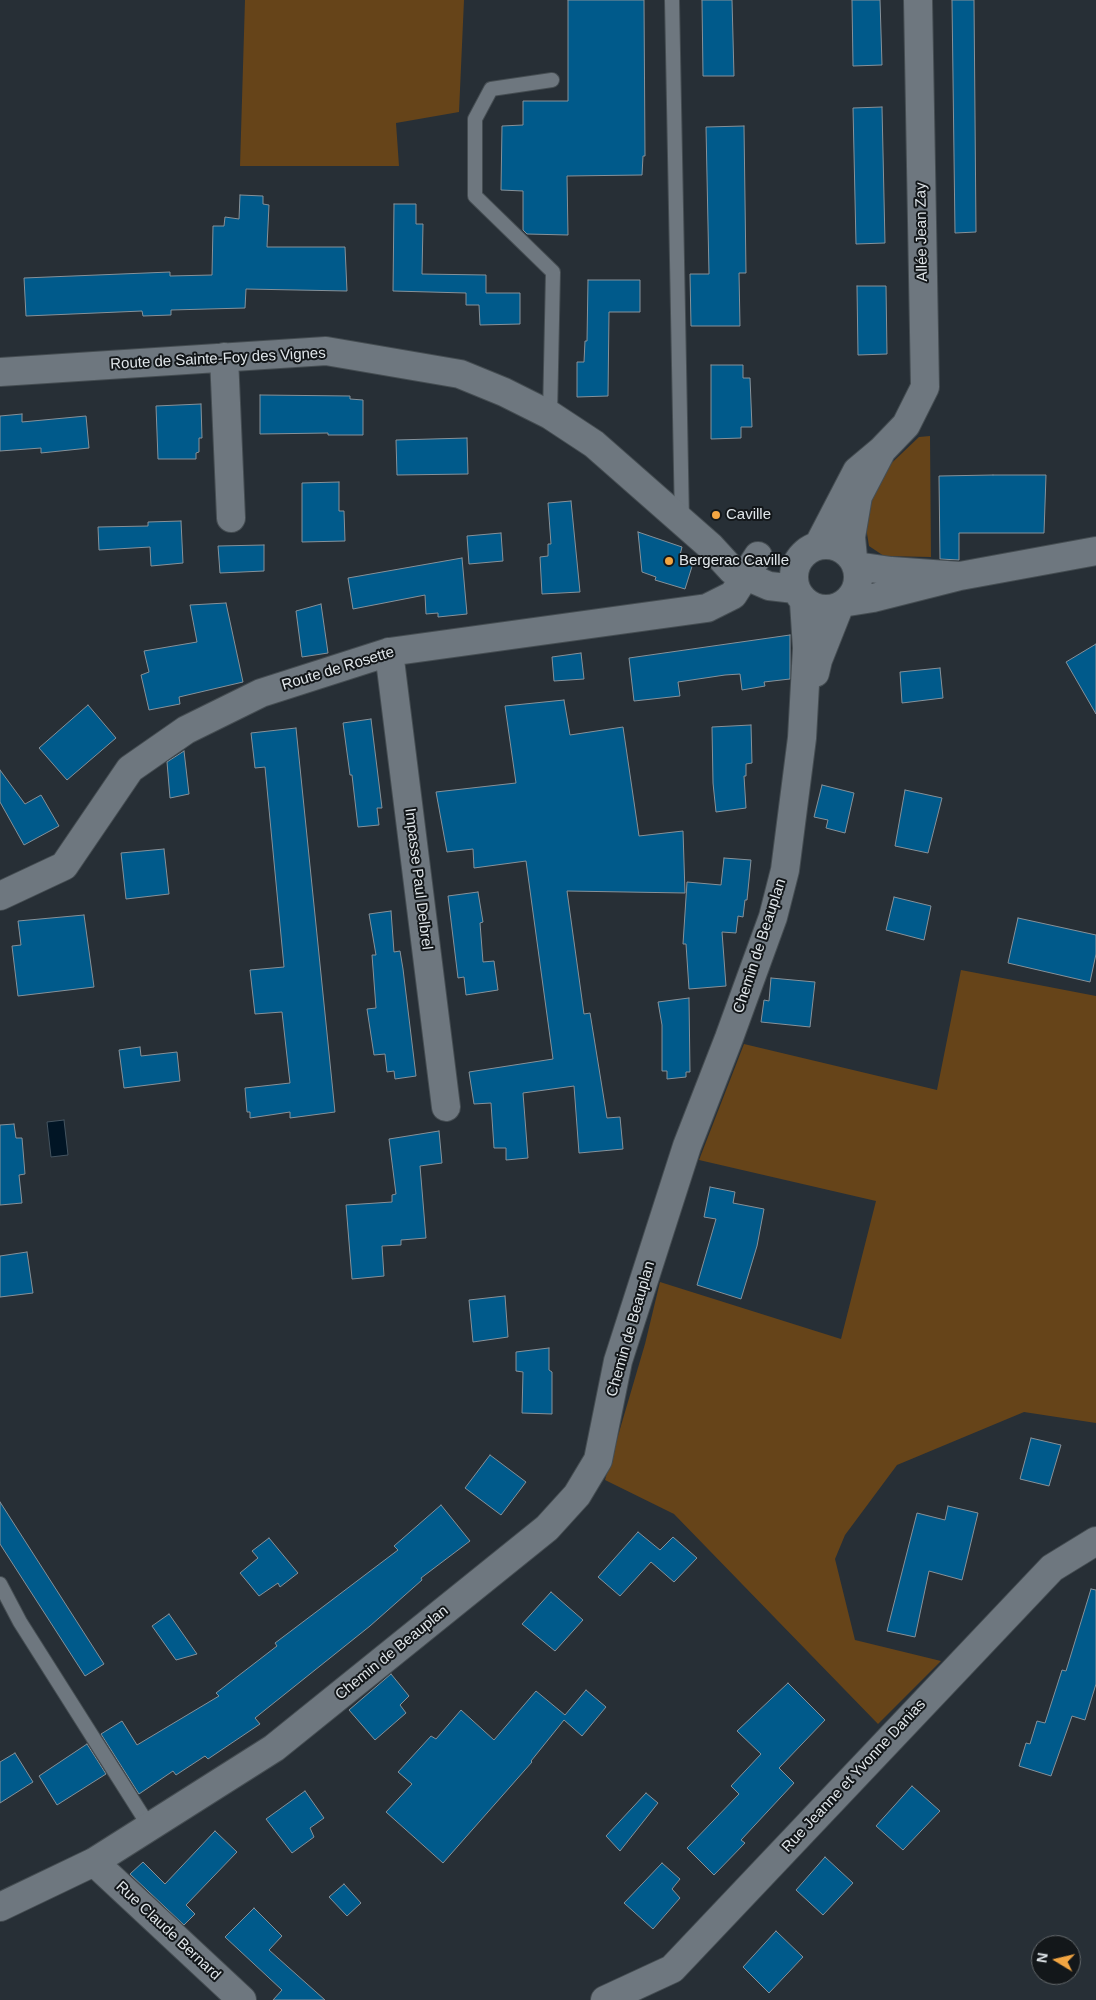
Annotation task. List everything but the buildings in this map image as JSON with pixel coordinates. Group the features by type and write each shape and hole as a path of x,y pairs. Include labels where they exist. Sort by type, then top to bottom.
{"street":[{"name":"Allée Jean Zay","path":"812,549 857,471 882,450 906,425 925,387 918,0"},
{"name":"Route de Sainte-Foy des Vignes","path":"0,372 224,356 326,352 460,374 504,392 550,416 594,444 710,546 732,570 752,566 769,586 800,596"},
{"path":"224,356 231,518"},
{"name":"Allée Jean Zay","path":"855,562 851,536 858,496 882,450"},
{"path":"752,566 826,544 841,548 855,562 859,573 857,589 844,604"},
{"path":"812,549 799,558 794,574 800,596 819,610 834,609 844,604 960,576 1096,551"},
{"path":"855,562 960,576"},
{"name":"Route de Rosette","path":"0,896 64,866 130,769 186,730 261,693 389,652 706,608 733,595 752,566"},
{"name":"Chemin de Beauplan","path":"0,1907 94,1862 274,1748 547,1528 577,1495 598,1460 618,1361 687,1146 773,917 785,870 802,738 808,648 800,596"},
{"name":"Chemin de Beauplan","path":"802,738 818,660 844,604"},
{"name":"Impasse Paul Delbrel","path":"389,652 446,1106"},
{"name":"Rue Jeanne et Yvonne Danias","path":"605,2000 672,1969 1052,1568 1096,1540"},
{"name":"Rue Claude Bernard","path":"94,1862 242,2000"}],"lane":[{"path":"672,0 682,521"},
{"path":"550,416 553,272 475,196 475,119 491,89 552,80"},
{"path":"0,1584 20,1622 149,1826"}],"shaded area":[{"path":"245,0 464,0 459,112 396,123 399,166 240,166"},
{"path":"930,436 931,557 884,556 869,546 865,521 867,499 879,475 919,437"},
{"path":"961,970 1096,996 1096,1423 1024,1412 897,1465 845,1535 835,1559 855,1640 941,1661 878,1724 674,1514 605,1480 645,1344 660,1282 841,1339 876,1201 699,1160 744,1044 937,1090"}],"water":[{"path":"64,1120 68,1155 51,1157 47,1122"}],"place":[{"name":"Caville","path":"716,515"},
{"name":"Bergerac Caville","path":"669,561"}]}
